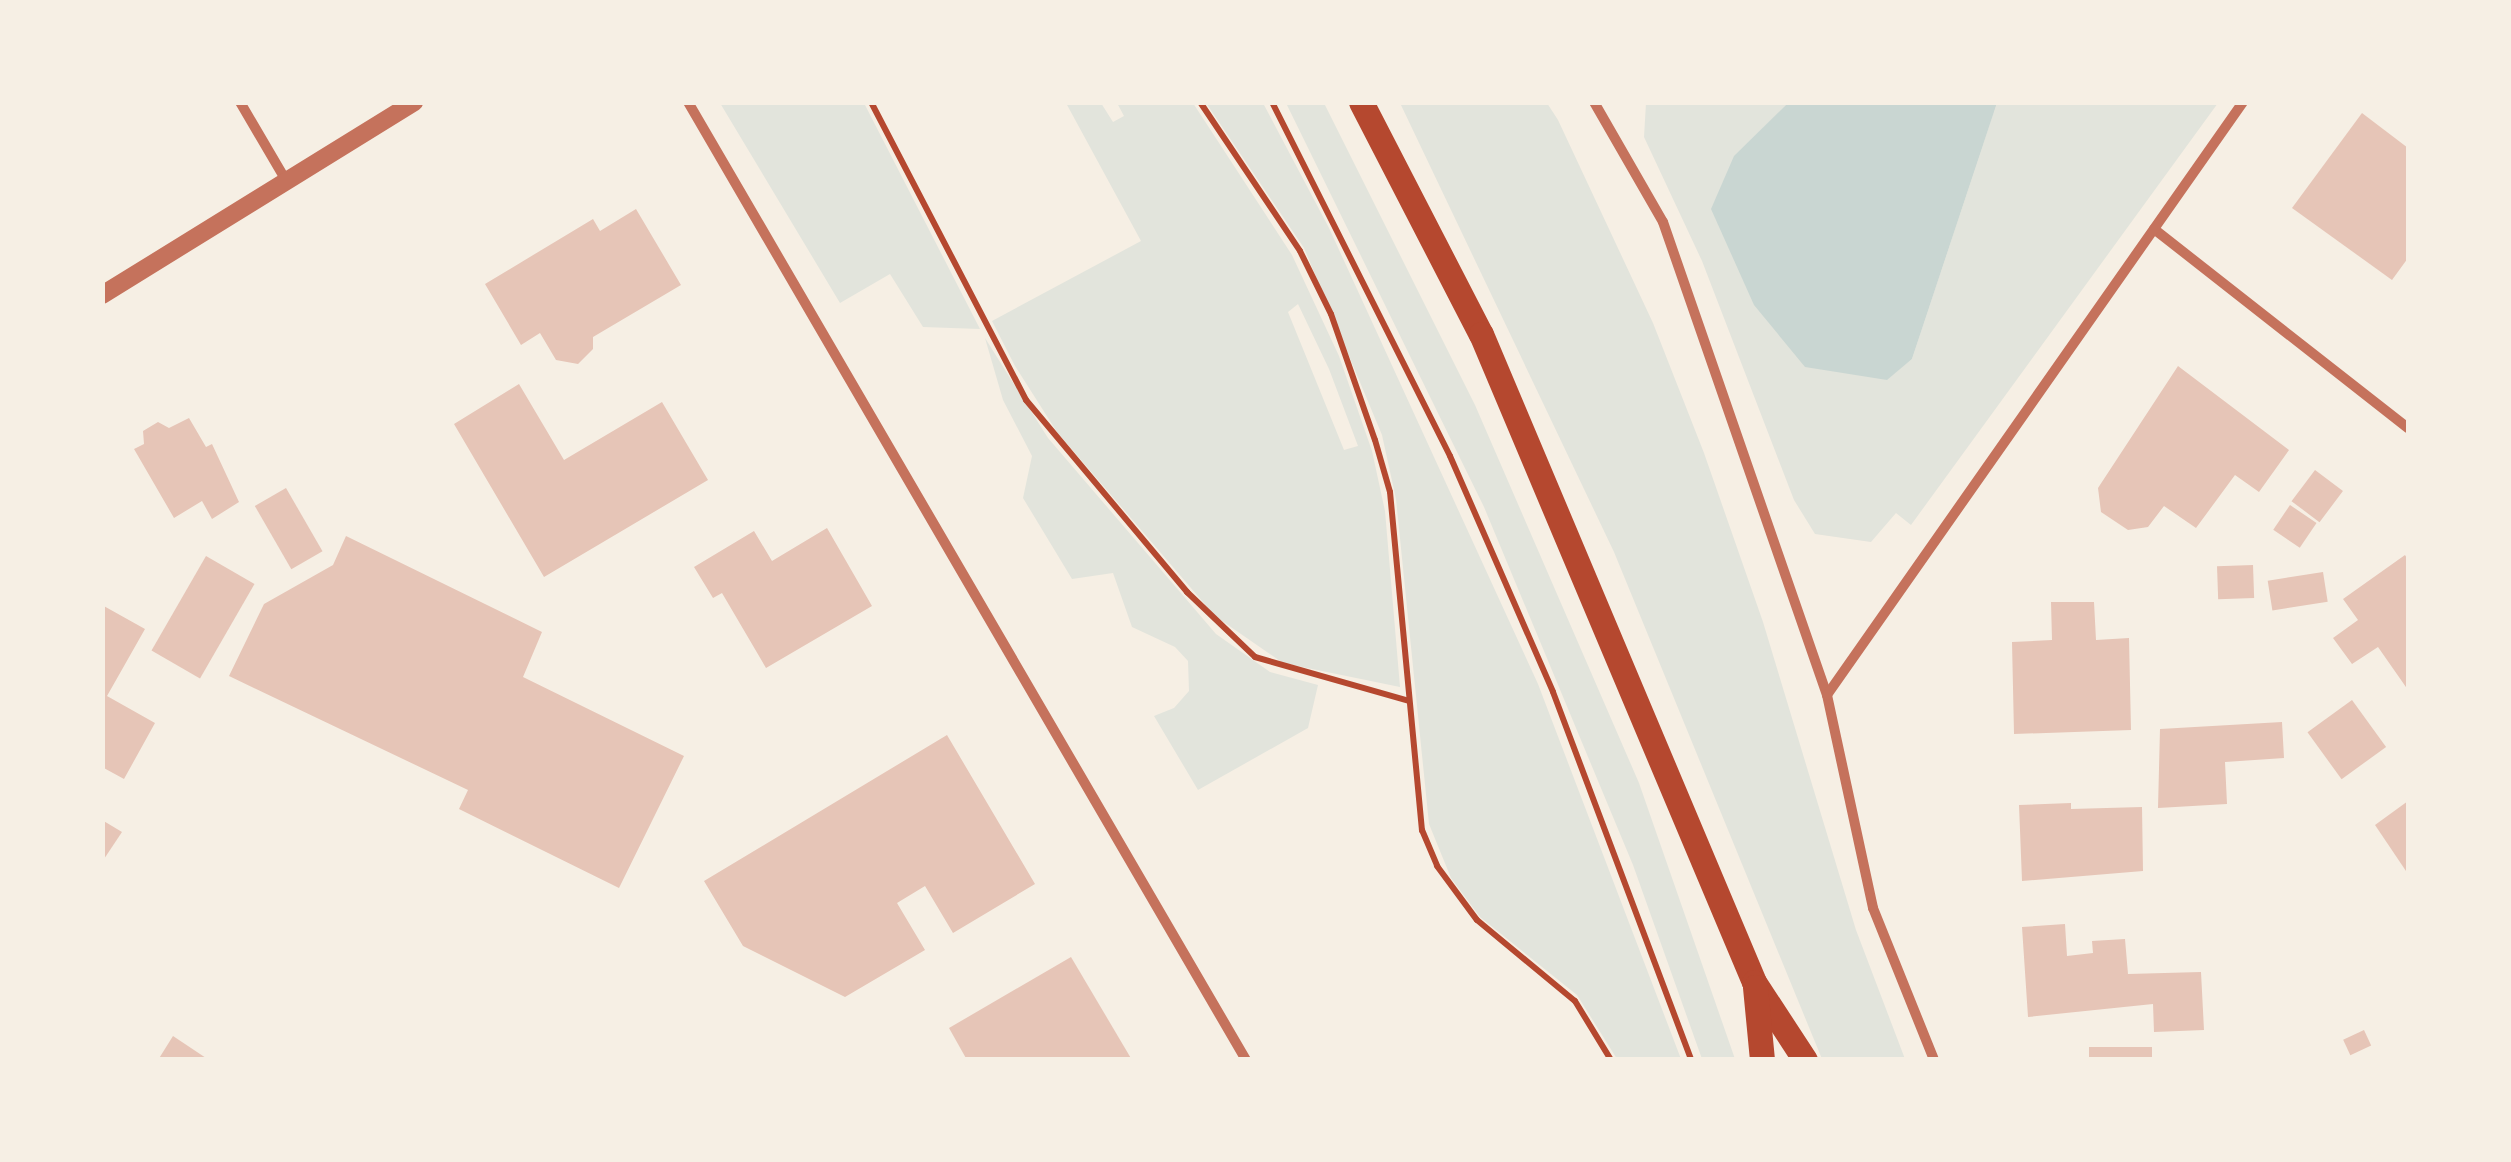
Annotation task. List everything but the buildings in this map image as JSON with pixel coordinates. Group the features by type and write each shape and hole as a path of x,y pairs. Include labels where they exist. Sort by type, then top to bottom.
{"main road":[{"path":"1362,102 1482,334 1754,982 1805,1060"},
{"path":"1754,982 1762,1060"}],"street":[{"path":"240,102 287,182"},
{"path":"688,102 1246,1060"},
{"path":"1594,102 1664,222 1827,695 1844,796 1873,908 1934,1060"},
{"path":"1827,695 2243,102"},
{"path":"102,294 287,182 402,105"},
{"path":"2154,228 2408,428"}],"path":[{"path":"871,102 1026,400 1186,592 1255,658 1409,700"},
{"path":"1200,102 1300,251 1369,422 1390,492 1422,830 1437,866 1477,920 1575,1001 1611,1060"},
{"path":"1272,102 1458,474 1553,692 1691,1060"}],"shaded area":[{"path":"720,103 864,103 980,329 923,327 890,274 840,303"},
{"path":"1066,103 1101,103 1113,122 1124,116 1117,103 1193,103 1292,255 1339,356 1372,451 1385,511 1400,687 1283,663 1215,616 1057,432 1015,366 992,321 1141,241","holes":["1298,304 1329,369 1358,446 1344,450 1288,312"]},
{"path":"1206,103 1263,103 1329,228 1538,684 1681,1059 1617,1059 1577,995 1480,917 1451,878 1429,824 1396,499 1382,435 1304,248"},
{"path":"1286,103 1324,103 1475,405 1639,783 1735,1059 1702,1059 1633,865 1484,507"},
{"path":"1400,103 1547,103 1558,120 1653,323 1704,453 1763,622 1856,930 1905,1059 1822,1059 1614,552"},
{"path":"1646,103 1788,103 1735,156 1886,380 1912,359 1997,103 2218,103 1911,525 1896,513 1871,542 1815,534 1794,500 1702,261 1644,137"},
{"path":"1788,103 1997,103 1912,359 1887,380 1805,367 1754,305 1711,209 1734,156"},
{"path":"985,338 1048,438 1216,634 1270,672 1318,685 1308,728 1198,790 1154,716 1174,708 1189,691 1188,661 1175,647 1132,627 1113,573 1072,579 1023,498 1032,456 1003,400"}]}
